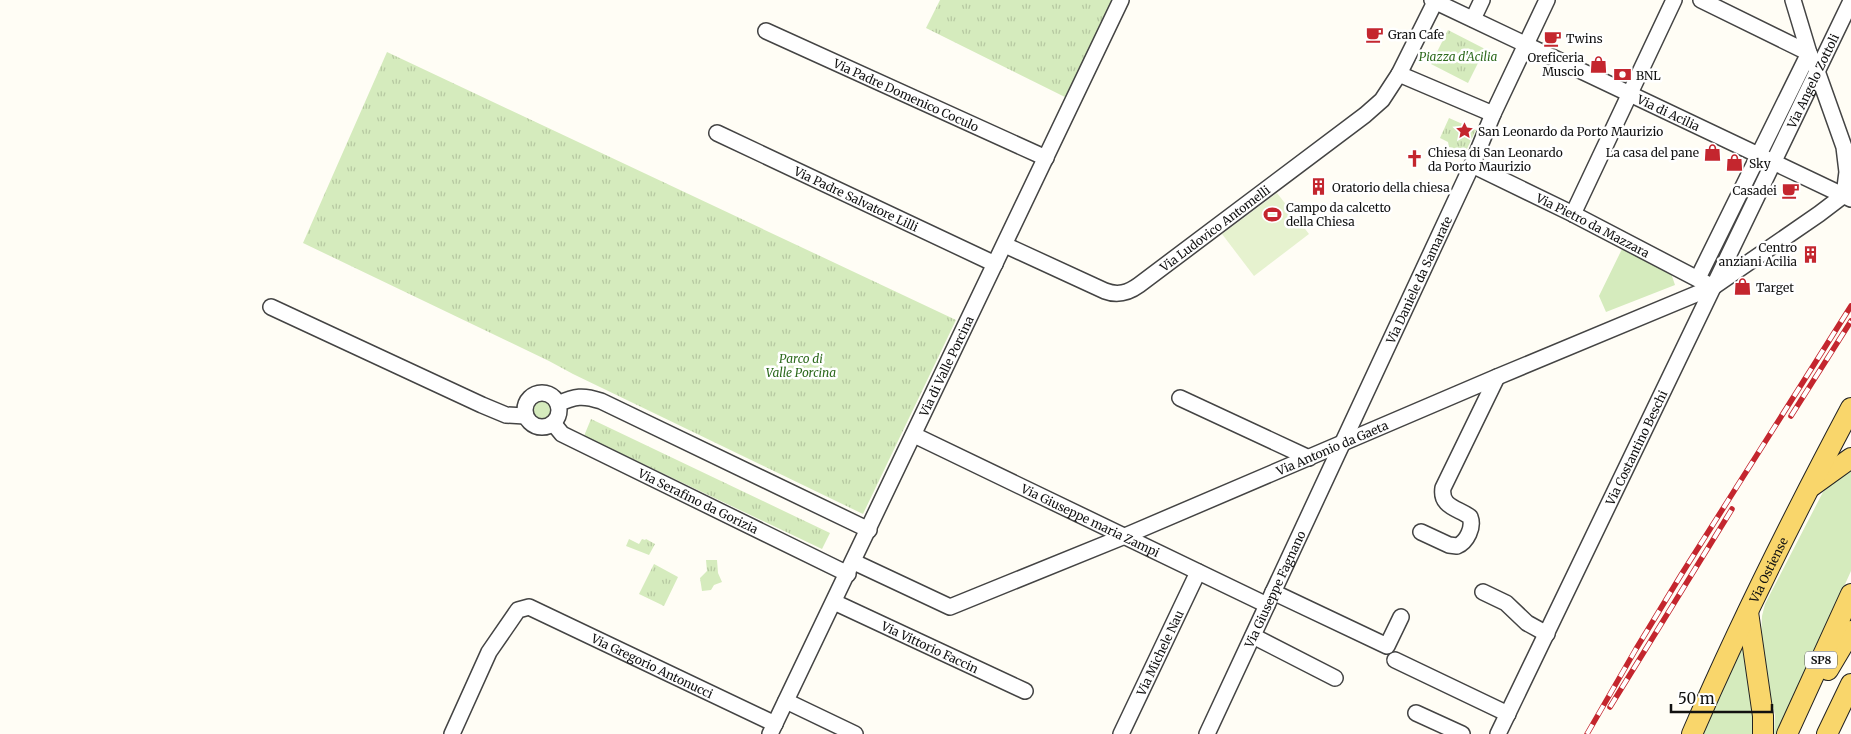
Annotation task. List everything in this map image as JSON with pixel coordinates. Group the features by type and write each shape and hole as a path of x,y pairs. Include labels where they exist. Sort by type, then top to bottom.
{"main road":[{"name":"Via Ostiense","path":"1692,734 1807,489 1851,408"},
{"path":"1807,489 1851,458"},
{"name":"SP8","path":"1789,730 1851,594"},
{"path":"1748,612 1763,716 1763,734"},
{"path":"1789,730 1851,631"},
{"path":"1827,734 1851,684"}],"street":[{"name":"Via di Valle Porcina","path":"773,729 1121,0"},
{"path":"1473,19 1482,0"},
{"name":"Via Daniele da Samarate","path":"1343,444 1547,0"},
{"path":"1573,214 1674,0"},
{"path":"1701,0 1809,53"},
{"path":"1793,0 1809,53 1818,71 1844,147 1847,197"},
{"name":"Via di Acilia","path":"1434,1 1847,197"},
{"name":"Via Ludovico Antomelli","path":"1005,245 1105,291 1115,294 1127,292 1139,285 1365,115 1382,100 1399,74 1434,1"},
{"name":"Via Angelo Zottoli","path":"1774,162 1851,1"},
{"name":"Via Padre Domenico Coculo","path":"766,31 1046,158"},
{"name":"Via Angelo Zottoli","path":"1759,154 1809,53"},
{"path":"1399,74 1493,114"},
{"name":"Via Padre Salvatore Lilli","path":"717,133 995,264"},
{"path":"1698,278 1759,154"},
{"name":"Via Costantino Beschi","path":"1498,734 1774,162"},
{"name":"Via Pietro da Mazzara","path":"1472,165 1573,214 1713,287"},
{"name":"Via Antonio da Gaeta","path":"851,568 950,608 1713,287 1847,197"},
{"path":"271,307 482,405 506,415 525,416"},
{"path":"1421,532 1449,545 1456,546 1463,542 1471,527 1472,520 1467,514 1447,504 1442,497 1443,488 1497,377"},
{"path":"536,393 550,394 558,404 558,418 548,426 534,426 525,416 526,402 536,393"},
{"path":"558,404 578,397 587,397 601,401 869,530"},
{"path":"1180,398 1309,458"},
{"name":"Via Serafino da Gorizia","path":"553,423 562,434 851,568"},
{"name":"Via Giuseppe maria Zampi","path":"914,435 1198,572 1270,598 1387,646 1402,617"},
{"name":"Via Giuseppe Fagnano","path":"1207,734 1343,444"},
{"name":"Via Michele Nau","path":"1121,734 1198,572"},
{"path":"1483,592 1506,603 1528,623 1546,634"},
{"name":"Via Vittorio Faccin","path":"834,602 1025,691"},
{"name":"Via Gregorio Antonucci","path":"452,734 489,652 518,610 528,607 773,729"},
{"path":"1253,636 1334,678"},
{"path":"1395,660 1508,714"},
{"path":"786,701 855,734"},
{"path":"1416,713 1462,734"}],"green space":[{"path":"940,0 1121,0 1073,101 926,28"},
{"name":"Piazza d'Acilia","path":"1448,30 1485,49 1468,83 1431,64"},
{"name":"Parco di Valle Porcina","path":"387,52 956,320 863,514 303,243"},
{"path":"1449,118 1476,130 1465,153 1449,147 1448,142 1440,138"},
{"name":"Campo da calcetto della Chiesa","path":"1277,193 1309,234 1254,276 1222,234"},
{"path":"1622,249 1669,267 1675,285 1606,312 1599,296"},
{"path":"541,399 551,406 552,410 545,420 541,421 531,414 530,410 537,400"},
{"path":"591,419 830,533 822,549 584,436"},
{"path":"1851,467 1851,571 1777,734 1774,734 1775,715 1761,637 1762,616 1765,604 1823,492"},
{"path":"629,539 639,544 642,539 646,539 655,544 649,555 626,546"},
{"path":"706,560 717,560 718,573 722,582 714,585 711,590 702,591 700,578 707,571"},
{"path":"654,564 678,577 664,606 639,594"},
{"path":"1744,639 1758,734 1703,734"}],"railway":[{"path":"1587,734 1681,575 1851,306"},
{"path":"1791,416 1851,321"},
{"path":"1610,707 1732,509"}],"place":[{"name":"Gran Cafe","path":"1374,34"},
{"name":"Twins","path":"1552,38"},
{"name":"Oreficeria Muscio","path":"1598,64"},
{"name":"BNL","path":"1622,75"},
{"name":"San Leonardo da Porto Maurizio","path":"1464,131"},
{"name":"La casa del pane","path":"1713,152"},
{"name":"Chiesa di San Leonardo da Porto Maurizio","path":"1414,159"},
{"name":"Sky","path":"1735,163"},
{"name":"Oratorio della chiesa","path":"1318,187"},
{"name":"Casadei","path":"1791,190"},
{"name":"Campo da calcetto della Chiesa","path":"1272,214"},
{"name":"Centro anziani Acilia","path":"1811,254"},
{"name":"Target","path":"1742,287"}]}
